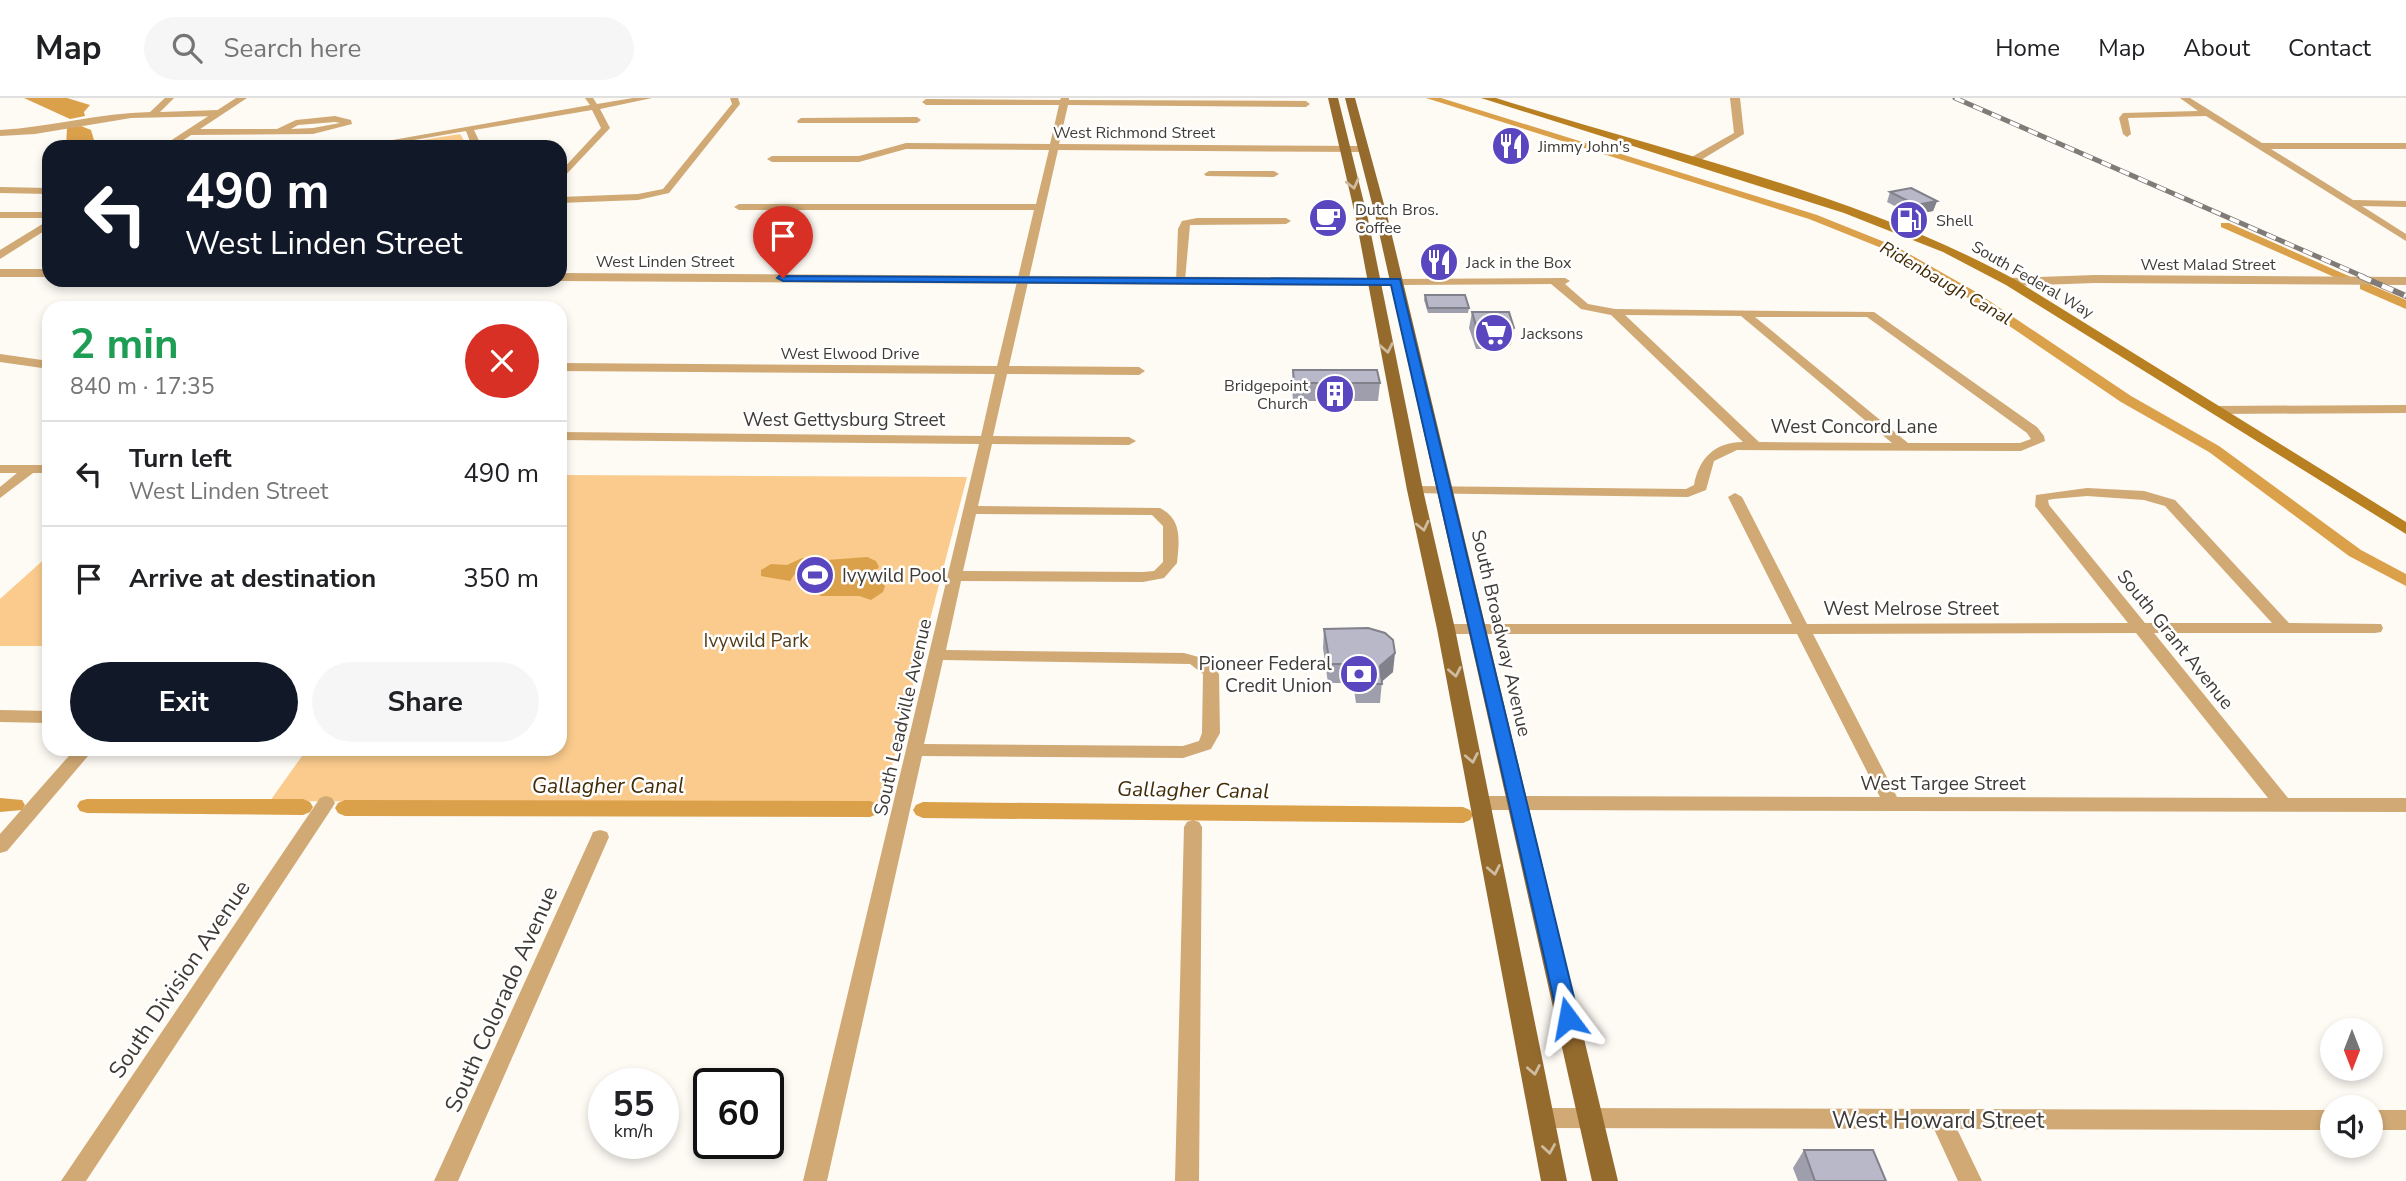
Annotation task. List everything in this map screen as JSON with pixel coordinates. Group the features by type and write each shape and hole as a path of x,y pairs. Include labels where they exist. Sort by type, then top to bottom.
{"main road":[{"path":"1333,98 1446,629 1544,1118 1554,1181"},
{"name":"South Broadway Avenue","path":"1350,98 1396,282 1605,1181"},
{"name":"South Federal Way","path":"1486,98 1865,217 1952,253 2010,282 2406,529"}],"street":[{"path":"154,113 170,98"},
{"path":"177,140 242,98"},
{"path":"399,140 592,102 648,98"},
{"path":"567,200 638,197 666,191 736,104 734,98"},
{"path":"1692,161 1739,134 1735,98"},
{"path":"2184,98 2406,238"},
{"path":"772,159 795,155 859,159 912,133 927,100 1268,101 1306,104"},
{"name":"South Leadville Avenue","path":"815,1181 1065,100"},
{"path":"567,170 606,128 592,102"},
{"path":"0,141 4,133 154,113 219,113"},
{"path":"2127,134 2123,118 2126,114 2207,113"},
{"path":"190,132 278,132 330,130 343,127 348,122 335,119 306,122 278,132"},
{"path":"801,121 912,133"},
{"path":"469,128 474,140"},
{"name":"West Richmond Street","path":"912,133 1055,147 1362,149"},
{"path":"2259,146 2406,146"},
{"path":"1209,174 1275,180 1272,152 1276,148"},
{"path":"0,190 42,191"},
{"path":"2351,203 2406,204"},
{"path":"739,207 1041,207"},
{"path":"0,215 42,215"},
{"path":"1180,280 1183,229 1186,223 1286,221"},
{"path":"0,255 42,228"},
{"path":"0,273 42,273"},
{"name":"West Linden Street","path":"567,276 1025,281 1560,281 1584,306 1615,312"},
{"name":"West Malad Street","path":"2010,282 2095,279 2406,281"},
{"path":"1615,312 1743,312 1904,446"},
{"path":"1615,312 1754,445"},
{"name":"West Concord Lane","path":"1443,490 1686,493 1702,487 1704,464 1712,454 1736,446 2021,447 2038,441 2038,436 2032,429 1870,314 1743,312"},
{"path":"0,358 42,364"},
{"name":"West Elwood Drive","path":"567,367 1139,371"},
{"path":"2217,410 2406,409"},
{"name":"West Gettysburg Street","path":"567,436 1129,441"},
{"path":"0,469 42,469"},
{"path":"0,494 30,469"},
{"path":"1415,490 1443,490"},
{"name":"South Grant Avenue","path":"2283,804 2042,506 2041,498 2066,493 2159,496 2170,503 2286,629"},
{"path":"1735,497 1892,804"},
{"path":"956,576 1143,577 1159,575 1170,563 1172,526 1169,519 1162,514 1146,511 971,510"},
{"name":"West Melrose Street","path":"1446,629 2375,628"},
{"path":"915,750 1183,752 1195,750 1209,739 1211,674 1207,667 1198,661 1184,658 938,655"},
{"path":"0,716 42,717"},
{"path":"0,846 79,756"},
{"name":"South Division Avenue","path":"73,1181 326,803"},
{"name":"West Targee Street","path":"1481,803 2406,805"},
{"path":"1186,1181 1193,827"},
{"name":"South Colorado Avenue","path":"446,1181 600,837"},
{"name":"West Howard Street","path":"1544,1118 2320,1120"},
{"path":"1941,1120 1970,1181"},
{"path":"2383,1120 2406,1120"}],"green space":[{"path":"460,134 464,140 423,140"},
{"name":"Ivywild Park","path":"567,475 967,477 882,804 270,801 302,756 567,756"},
{"path":"42,561 42,646 0,646 0,599"}],"shaded area":[{"path":"24,98 67,98 90,105 84,112 85,116 70,119"},
{"path":"81,126 91,130 94,140 66,140 67,128"},
{"path":"867,557 876,561 879,567 869,578 880,580 885,586 883,592 871,600 859,596 821,596 801,584 827,560"},
{"path":"802,558 810,560 812,568 794,575 790,581 761,576 761,570 771,564 787,565"}],"building":[{"path":"1911,188 1937,201 1916,205 1890,192"},
{"path":"1425,295 1465,295 1469,308 1428,308"},
{"path":"1472,312 1509,312 1514,328 1506,332 1478,332"},
{"path":"1293,370 1377,370 1380,383 1294,383"},
{"path":"1368,628 1385,633 1393,640 1395,653 1380,666 1382,684 1358,684 1355,664 1330,664 1324,629"},
{"path":"1804,1150 1873,1150 1886,1181 1815,1181"}],"waterway":[{"name":"Ridenbaugh Canal","path":"1431,98 1813,217 1893,249 1972,295 2126,399 2214,449 2355,553 2406,581"},
{"path":"2225,225 2345,277"},
{"path":"2364,286 2406,305"},
{"name":"Gallagher Canal","path":"0,805 15,805"},
{"name":"Gallagher Canal","path":"87,806 303,807"},
{"name":"Gallagher Canal","path":"345,808 870,809"},
{"name":"Gallagher Canal","path":"923,810 1463,815"}],"railway":[{"path":"1955,98 2364,277"},
{"path":"2360,276 2406,296"}],"place":[{"name":"Jimmy John's","path":"1511,146"},
{"name":"Dutch Bros. Coffee","path":"1328,218"},
{"name":"Shell","path":"1909,220"},
{"name":"Jack in the Box","path":"1439,262"},
{"name":"Jacksons","path":"1494,333"},
{"name":"Bridgepoint Church","path":"1335,394"},
{"name":"Ivywild Pool","path":"815,575"},
{"name":"Pioneer Federal Credit Union","path":"1359,674"}],"route":[{"path":"783,278 1396,282 1568,1018"}]}
